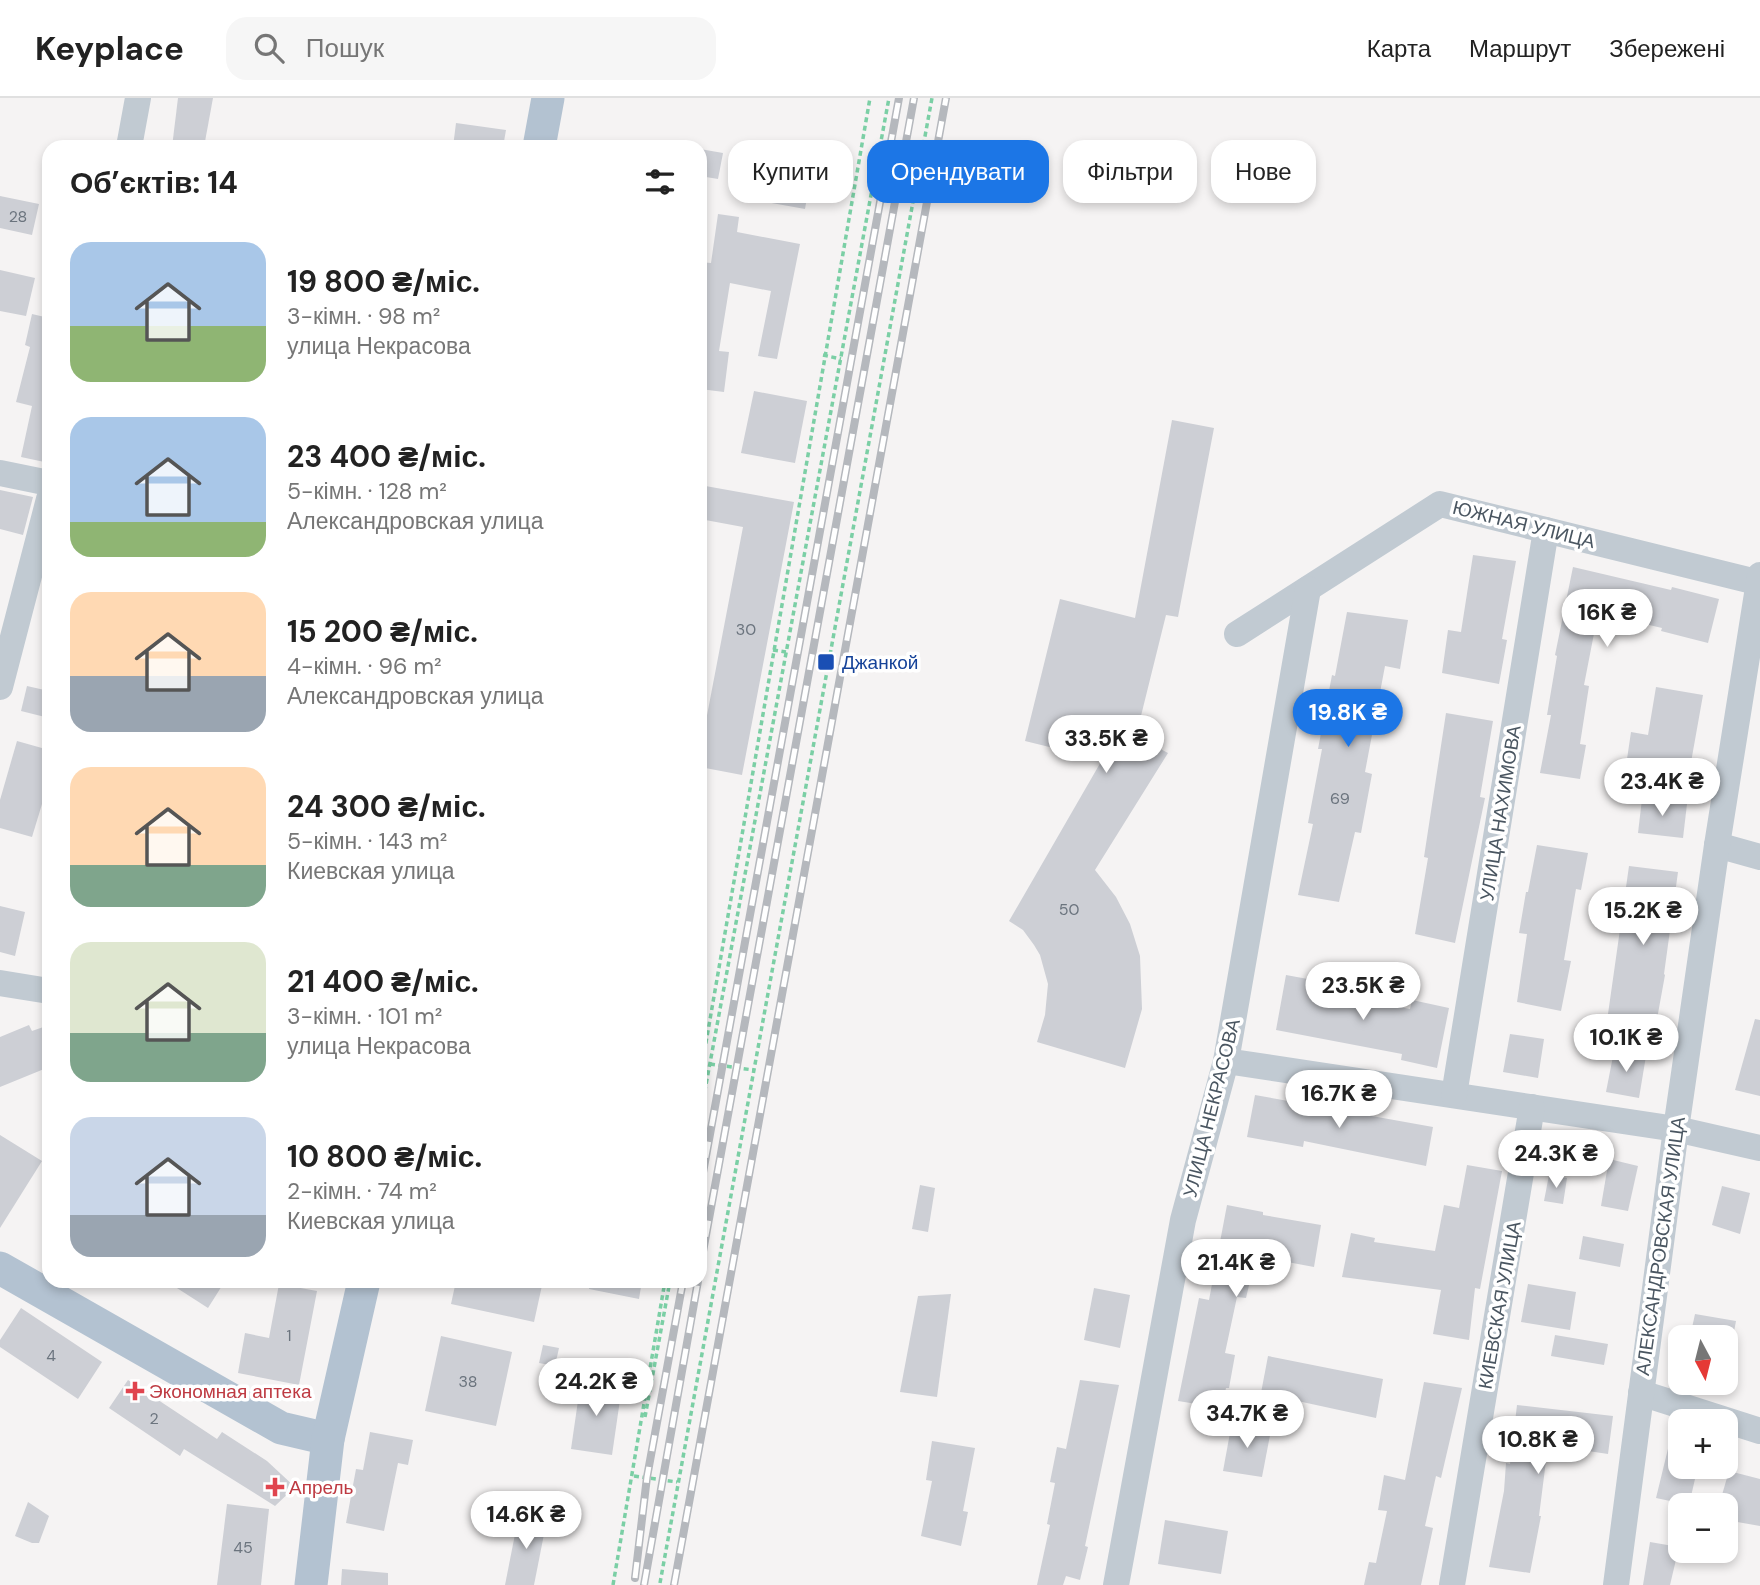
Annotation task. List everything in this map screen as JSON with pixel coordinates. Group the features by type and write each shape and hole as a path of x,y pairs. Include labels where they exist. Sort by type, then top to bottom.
{"main road":[{"path":"540,140 548,98"},
{"path":"0,1268 281,1428 328,1439"},
{"path":"311,1585 328,1439 362,1288"}],"street":[{"path":"130,140 138,98"},
{"path":"0,473 42,482"},
{"name":"ЮЖНАЯ УЛИЦА","path":"1237,635 1440,503 1759,580"},
{"path":"0,687 42,526"},
{"name":"УЛИЦА НАХИМОВА","path":"1454,1096 1546,530"},
{"name":"АЛЕКСАНДРОВСКАЯ УЛИЦА","path":"1616,1585 1676,1129 1759,580"},
{"name":"УЛИЦА НЕКРАСОВА","path":"1116,1585 1183,1220 1227,1061 1308,589"},
{"path":"1717,845 1760,857"},
{"path":"0,984 42,990"},
{"path":"1227,1061 1676,1129 1760,1148"},
{"name":"КИЕВСКАЯ УЛИЦА","path":"1452,1585 1532,1107"},
{"path":"1641,1393 1760,1431"}],"path":[{"path":"707,1038 823,355 870,98"},
{"path":"707,1080 889,98"},
{"path":"660,1583 932,98"},
{"path":"823,355 841,359"},
{"path":"773,650 786,652"},
{"path":"707,1063 753,1070"},
{"path":"613,1585 667,1288"},
{"path":"633,1476 677,1482"}],"building":[{"path":"178,98 213,98 205,140 173,140"},
{"path":"456,123 506,130 504,140 454,140"},
{"path":"707,150 723,153 718,179 707,177"},
{"path":"0,196 39,204 32,235 0,228"},
{"path":"772,203 806,203 805,209"},
{"path":"718,214 739,217 737,232 800,244 777,359 758,356 771,291 730,283 719,351 729,352 724,392 707,390 707,263 711,263"},
{"path":"0,270 35,278 26,316 0,311"},
{"path":"32,314 42,316 42,462 21,457 32,406 16,402 30,347 25,345"},
{"path":"754,391 807,401 795,463 741,453"},
{"path":"1172,420 1214,428 1178,617 1166,615 1136,736 1168,753 1095,870 1116,897 1130,924 1140,956 1142,1009 1125,1068 1037,1042 1045,1015 1048,984 1040,955 1034,945 1023,930 1009,921 1102,760 1025,741 1060,599 1135,618"},
{"path":"707,486 794,502 742,775 707,768 707,715 743,527 707,520"},
{"path":"0,490 33,497 23,535 0,529"},
{"path":"1473,555 1516,561 1502,639 1507,640 1499,684 1442,673 1448,630 1461,632"},
{"path":"1573,567 1719,599 1708,643 1661,631 1662,628 1598,613 1584,685 1589,686 1580,744 1586,745 1580,779 1540,773 1551,715 1547,715 1557,656 1555,655"},
{"path":"1347,612 1408,620 1400,669 1385,666 1365,772 1372,774 1361,833 1355,832 1339,902 1298,895 1313,824 1308,823 1322,749 1318,749"},
{"path":"27,686 42,689 42,716 21,711"},
{"path":"1656,687 1703,695 1690,768 1627,759 1631,732 1648,735"},
{"path":"1446,713 1493,721 1480,797 1485,798 1455,943 1415,934 1428,858 1424,857"},
{"path":"17,741 42,748 42,804 32,837 0,828 0,800"},
{"path":"1642,799 1687,804 1683,838 1638,833"},
{"path":"1537,845 1588,853 1581,890 1576,889 1564,960 1571,961 1561,1011 1517,1002 1527,934 1519,933"},
{"path":"1629,866 1678,872 1655,1030 1607,1021"},
{"path":"0,906 25,912 15,956 0,952"},
{"path":"1286,975 1324,982 1322,993 1410,1009 1412,1000 1449,1008 1437,1068 1401,1060 1402,1054 1276,1030"},
{"path":"1755,1019 1760,1020 1760,1096 1735,1090"},
{"path":"29,1025 32,1031 42,1027 42,1070 0,1087 0,1037"},
{"path":"1510,1034 1544,1039 1538,1078 1503,1072"},
{"path":"1614,1051 1646,1056 1639,1098 1606,1092"},
{"path":"1255,1095 1433,1127 1426,1166 1304,1141 1303,1147 1247,1137"},
{"path":"0,1135 42,1161 0,1228"},
{"path":"1609,1159 1638,1166 1628,1211 1601,1206"},
{"path":"1467,1165 1502,1171 1480,1289 1475,1288 1469,1340 1433,1334 1441,1290 1342,1277 1351,1233 1375,1238 1374,1242 1435,1251 1444,1205 1459,1208"},
{"path":"1549,1175 1567,1178 1563,1204 1544,1201"},
{"path":"920,1185 935,1188 928,1232 912,1229"},
{"path":"1722,1186 1750,1193 1740,1234 1712,1225"},
{"path":"1227,1205 1263,1212 1263,1215 1321,1225 1314,1267 1256,1256 1246,1298 1237,1297 1225,1353 1235,1355 1217,1430 1198,1427 1203,1405 1178,1401 1199,1298 1209,1300"},
{"path":"1583,1236 1624,1244 1620,1267 1579,1259"},
{"path":"1528,1284 1576,1292 1570,1330 1521,1322"},
{"path":"177,1288 221,1288 208,1308"},
{"path":"278,1288 317,1291 299,1385 238,1373 245,1333 269,1338"},
{"path":"454,1288 541,1288 534,1322 451,1304"},
{"path":"589,1288 641,1288 639,1299"},
{"path":"1094,1288 1130,1295 1120,1348 1084,1340"},
{"path":"951,1294 937,1397 900,1392 918,1296"},
{"path":"21,1308 102,1362 78,1399 0,1347 0,1340"},
{"path":"1695,1314 1736,1321 1735,1325 1693,1325"},
{"path":"1555,1335 1608,1344 1604,1365 1551,1356"},
{"path":"441,1336 512,1352 496,1426 425,1411"},
{"path":"543,1345 559,1348 555,1366 539,1363"},
{"path":"1268,1356 1383,1379 1376,1418 1261,1393"},
{"path":"128,1380 217,1439 222,1432 267,1461 295,1487 275,1506 184,1449 180,1456 109,1408"},
{"path":"581,1380 622,1386 612,1455 571,1449"},
{"path":"1080,1380 1119,1385 1085,1546 1088,1547 1080,1580 1066,1576 1063,1585 1037,1585 1050,1525 1047,1524 1055,1483 1050,1482 1057,1447 1066,1449"},
{"path":"1424,1382 1462,1388 1441,1478 1436,1476 1425,1526 1433,1528 1421,1585 1364,1585 1369,1562 1376,1563 1387,1511 1378,1510 1384,1475 1405,1480"},
{"path":"1517,1405 1613,1416 1608,1454 1548,1445 1541,1516 1530,1573 1489,1567 1504,1491 1506,1463 1510,1464"},
{"path":"1232,1422 1271,1430 1262,1477 1223,1471"},
{"path":"370,1432 413,1440 408,1465 398,1463 384,1531 346,1523 356,1469 363,1470"},
{"path":"932,1441 975,1448 963,1511 968,1512 961,1546 921,1536 932,1481 926,1480"},
{"path":"1668,1449 1668,1479 1695,1479 1692,1493 1668,1493 1668,1501 1656,1498"},
{"path":"1738,1473 1760,1479 1760,1526 1738,1522 1738,1493 1723,1493 1727,1479 1738,1479"},
{"path":"28,1502 49,1516 39,1543 15,1536"},
{"path":"227,1504 269,1509 261,1585 217,1585"},
{"path":"519,1514 547,1519 534,1585 505,1585"},
{"path":"1165,1520 1228,1531 1221,1574 1158,1564"},
{"path":"1650,1542 1668,1545 1668,1563 1675,1563 1670,1585 1643,1585"},
{"path":"342,1569 388,1573 388,1585 341,1585"}],"railway":[{"path":"707,1151 899,98"},
{"path":"707,1230 914,98"},
{"path":"674,1585 946,98"},
{"path":"635,1578 647,1477 682,1288"},
{"path":"644,1585 697,1288"}],"place":[{"name":"Джанкой","path":"826,662"},
{"name":"Экономная аптека","path":"135,1391"},
{"name":"Апрель","path":"275,1487"}]}
